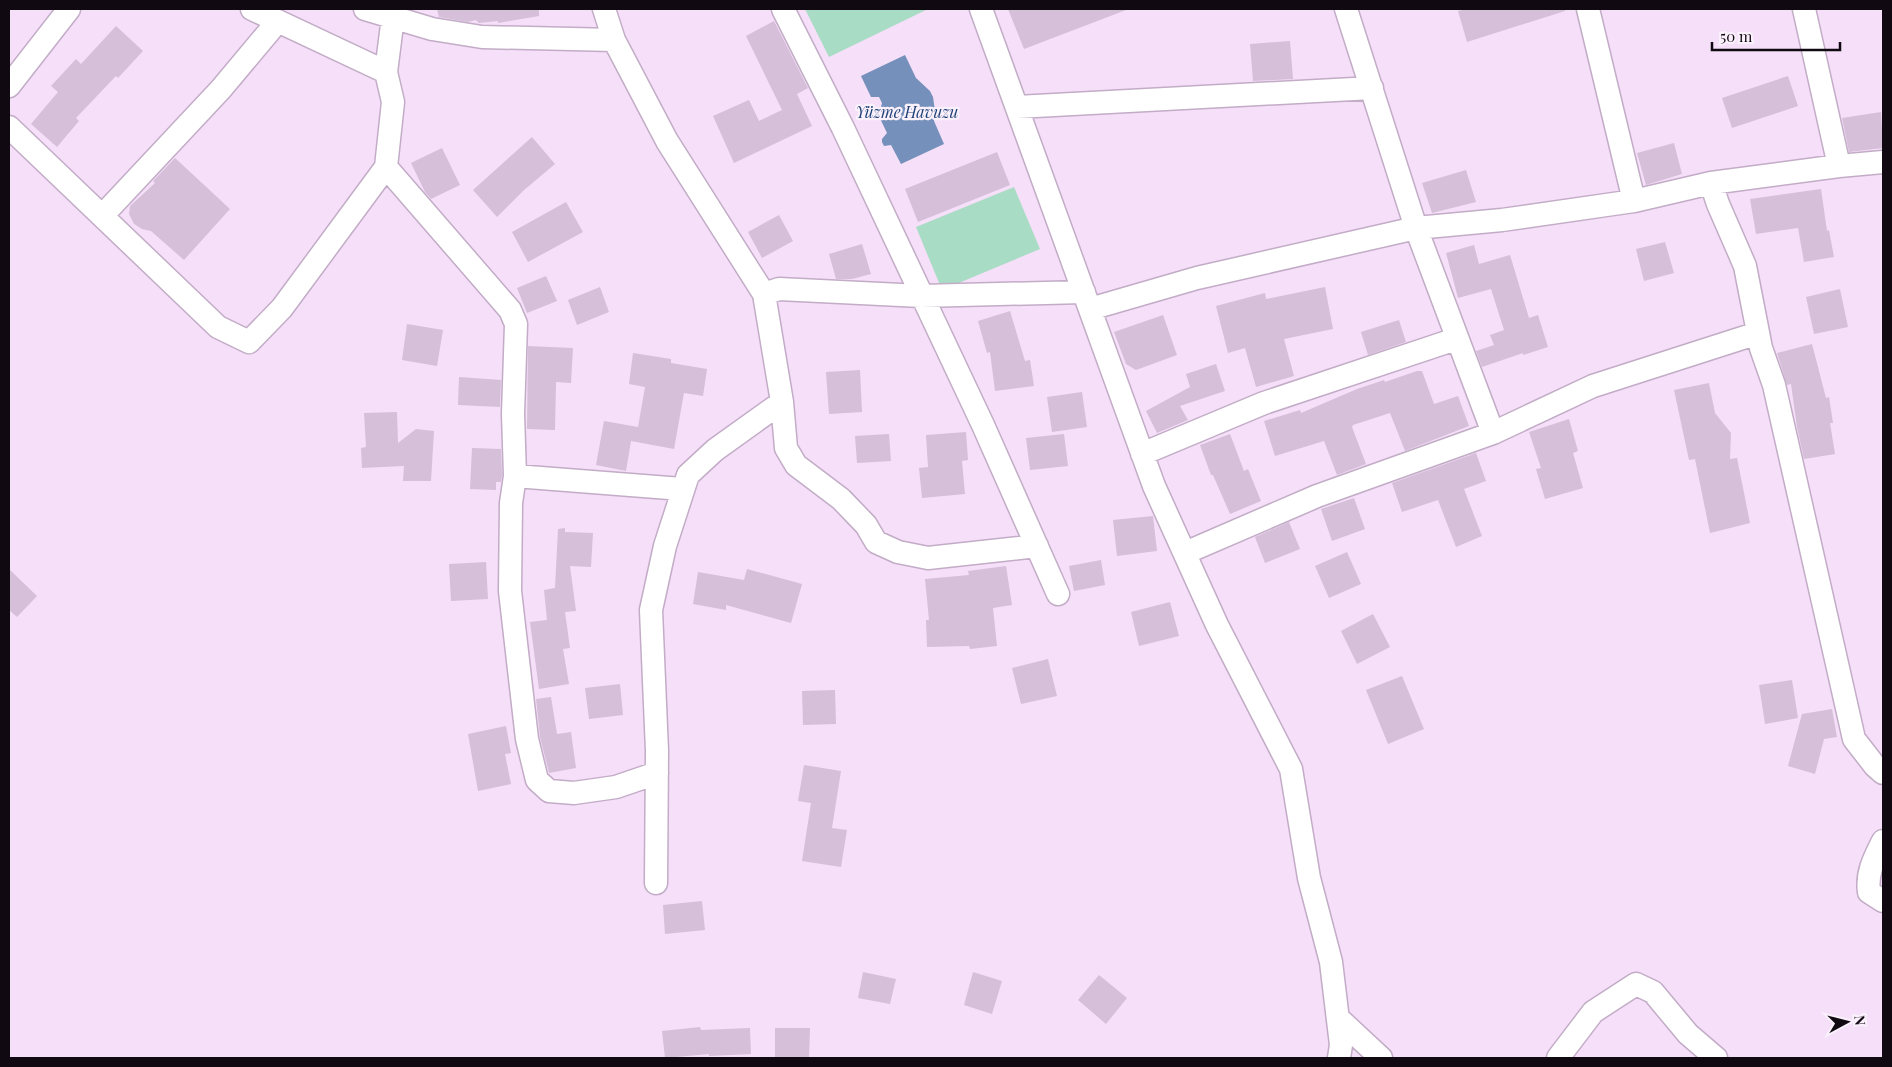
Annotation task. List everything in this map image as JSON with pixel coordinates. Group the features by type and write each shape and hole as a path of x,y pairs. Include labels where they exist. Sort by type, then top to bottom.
{"street":[{"path":"9,86 69,9"},
{"path":"252,9 386,72"},
{"path":"365,9 392,13 432,29 482,37 614,40"},
{"path":"604,9 614,40 667,141 764,294 782,402 786,448 796,465 841,499 866,526 876,542 898,552 928,558 1037,546"},
{"path":"783,9 843,128 983,425 1058,594"},
{"path":"981,9 1154,486 1217,625 1291,769 1309,878 1331,962 1340,1052"},
{"path":"1346,9 1416,228 1456,339 1493,432"},
{"path":"1588,9 1634,200"},
{"path":"1804,9 1839,166"},
{"path":"9,127 218,327 249,342 282,308 386,168 393,102 386,72 392,13"},
{"path":"102,216 221,89 278,21"},
{"path":"1017,107 1372,88"},
{"path":"764,294 779,289 921,296 1087,300 1197,278 1295,254 1416,228 1502,220 1634,200 1711,183 1883,162"},
{"path":"386,168 510,310 516,324 513,414 516,476 511,503 510,591 527,739 537,780 549,791 574,793 616,787 656,773"},
{"path":"1711,183 1745,266 1761,348 1776,394 1854,739 1875,766 1883,773"},
{"path":"1186,553 1317,496 1493,432 1593,386 1758,333"},
{"path":"1142,454 1264,403 1456,339"},
{"path":"656,883 656,773 651,610 665,546 688,475 715,450 782,402"},
{"path":"516,476 682,489"},
{"path":"1883,841 1873,862 1868,886 1869,892 1883,901"},
{"path":"1558,1058 1593,1012 1636,984 1653,992 1688,1034 1716,1058"},
{"path":"1338,1018 1381,1058"}],"green space":[{"path":"805,9 928,9 829,57"},
{"path":"1014,187 1040,249 942,290 916,227"}],"water":[{"name":"Yüzme Havuzu","path":"905,55 916,78 930,91 933,97 934,121 944,144 901,164 891,145 884,146 882,142 887,133 876,110 881,107 882,103 879,97 871,97 861,76"}],"building":[{"path":"437,9 539,9 539,16 498,23 498,21 479,23 476,20 468,22 439,17"},
{"path":"1008,9 1126,9 1126,10 1024,49"},
{"path":"1466,9 1565,9 1565,11 1467,42 1458,11"},
{"path":"774,21 808,88 797,94 812,126 734,163 713,116 749,100 759,121 782,110 746,36"},
{"path":"116,26 143,51 76,118 79,121 57,147 31,124 58,92 51,86 76,59 81,64"},
{"path":"1290,41 1293,79 1253,81 1250,44"},
{"path":"1788,76 1798,106 1732,128 1722,98"},
{"path":"1881,112 1883,148 1849,152 1842,118"},
{"path":"532,137 555,164 523,191 497,217 473,190"},
{"path":"1674,143 1682,174 1646,185 1637,153"},
{"path":"442,148 460,185 431,199 425,192 411,163"},
{"path":"997,152 1010,185 918,222 905,189"},
{"path":"175,158 230,209 184,260 151,231 142,229 134,224 129,214 130,206 155,183 153,181"},
{"path":"1466,170 1476,202 1432,213 1422,183"},
{"path":"1821,189 1827,231 1829,230 1834,257 1804,262 1798,228 1756,234 1750,199"},
{"path":"566,202 583,232 528,262 512,232"},
{"path":"779,215 793,241 762,258 748,232"},
{"path":"1665,242 1674,273 1644,281 1636,249"},
{"path":"862,244 871,274 852,279 836,279 829,254"},
{"path":"1474,245 1479,264 1510,255 1529,318 1538,315 1548,347 1523,355 1523,353 1482,367 1476,351 1494,345 1490,335 1504,330 1491,289 1458,298 1446,253"},
{"path":"546,276 557,301 527,313 517,288"},
{"path":"600,287 609,312 577,325 568,300"},
{"path":"1325,287 1333,329 1284,339 1294,376 1256,387 1245,348 1228,353 1216,306 1265,293 1266,299"},
{"path":"1840,289 1848,327 1814,334 1806,297"},
{"path":"1010,311 1025,361 1030,360 1034,386 995,391 990,352 987,353 978,321"},
{"path":"1163,315 1177,355 1136,370 1126,364 1114,332"},
{"path":"1399,320 1406,342 1368,355 1361,332"},
{"path":"407,324 443,330 437,366 402,360"},
{"path":"1812,344 1826,398 1829,397 1833,423 1830,423 1835,454 1804,459 1791,384 1787,385 1777,353"},
{"path":"528,346 573,348 571,383 556,382 555,430 527,429"},
{"path":"633,353 671,359 671,363 707,369 703,396 684,393 674,449 631,441 626,471 596,465 604,421 638,427 645,387 629,384"},
{"path":"1216,364 1225,391 1180,406 1188,420 1157,433 1146,411 1190,387 1186,374"},
{"path":"860,370 862,412 829,414 826,372"},
{"path":"1422,371 1434,404 1458,396 1469,426 1405,451 1390,413 1353,425 1352,427 1366,464 1337,475 1324,441 1275,456 1264,421 1300,410 1301,413 1357,389"},
{"path":"459,377 501,380 500,407 458,405"},
{"path":"1709,383 1715,413 1731,433 1730,459 1737,458 1750,523 1710,533 1695,459 1689,460 1674,390"},
{"path":"1082,392 1087,427 1052,432 1047,397"},
{"path":"397,412 398,443 416,429 434,431 431,481 403,481 404,466 362,468 361,448 366,447 364,413"},
{"path":"1569,419 1578,451 1573,453 1583,488 1545,499 1536,469 1541,468 1529,432"},
{"path":"966,432 968,460 962,461 965,494 922,498 919,468 928,467 926,435"},
{"path":"889,434 891,461 857,463 855,436"},
{"path":"1064,434 1068,466 1030,470 1026,438"},
{"path":"1230,434 1244,471 1248,469 1261,501 1230,514 1213,475 1211,475 1200,445"},
{"path":"472,448 501,449 502,475 501,482 496,482 496,490 470,489"},
{"path":"1476,453 1486,481 1464,489 1482,536 1456,547 1438,500 1402,512 1392,483"},
{"path":"1354,498 1365,529 1332,541 1321,509"},
{"path":"1153,516 1157,551 1117,556 1113,520"},
{"path":"1289,522 1300,549 1265,563 1255,537"},
{"path":"565,528 565,532 593,533 591,567 570,566 576,611 565,612 570,648 563,649 569,684 539,689 530,622 547,620 544,590 555,588 558,529"},
{"path":"1347,552 1361,584 1329,598 1315,566"},
{"path":"1101,560 1105,585 1074,591 1069,566"},
{"path":"486,562 488,599 451,601 449,564"},
{"path":"1006,566 1012,605 993,608 997,646 970,649 969,646 927,647 926,620 929,620 925,579 969,575 968,571"},
{"path":"9,569 37,596 17,617 9,610"},
{"path":"747,569 802,584 791,623 726,605 726,610 693,604 698,572 744,580"},
{"path":"1170,602 1179,636 1139,646 1131,612"},
{"path":"1373,614 1390,647 1357,664 1341,631"},
{"path":"1048,659 1057,696 1021,704 1012,668"},
{"path":"1402,676 1424,729 1388,744 1366,690"},
{"path":"1792,680 1798,718 1765,724 1759,685"},
{"path":"620,684 623,715 589,719 585,688"},
{"path":"835,690 836,724 803,725 802,691"},
{"path":"551,697 557,734 571,732 576,768 549,773 540,737 536,699"},
{"path":"1832,709 1837,737 1824,739 1815,774 1788,766 1802,714"},
{"path":"506,726 511,753 505,754 511,784 478,791 468,734"},
{"path":"804,765 841,771 832,828 847,830 841,867 802,861 811,803 798,801"},
{"path":"702,901 705,930 665,934 663,905"},
{"path":"863,972 896,979 890,1004 858,998"},
{"path":"973,972 1002,981 992,1014 964,1005"},
{"path":"1099,975 1127,998 1106,1024 1078,1000"},
{"path":"700,1027 701,1030 750,1028 751,1054 709,1056 709,1054 665,1058 662,1031"},
{"path":"775,1028 810,1028 809,1058 775,1058"}]}
